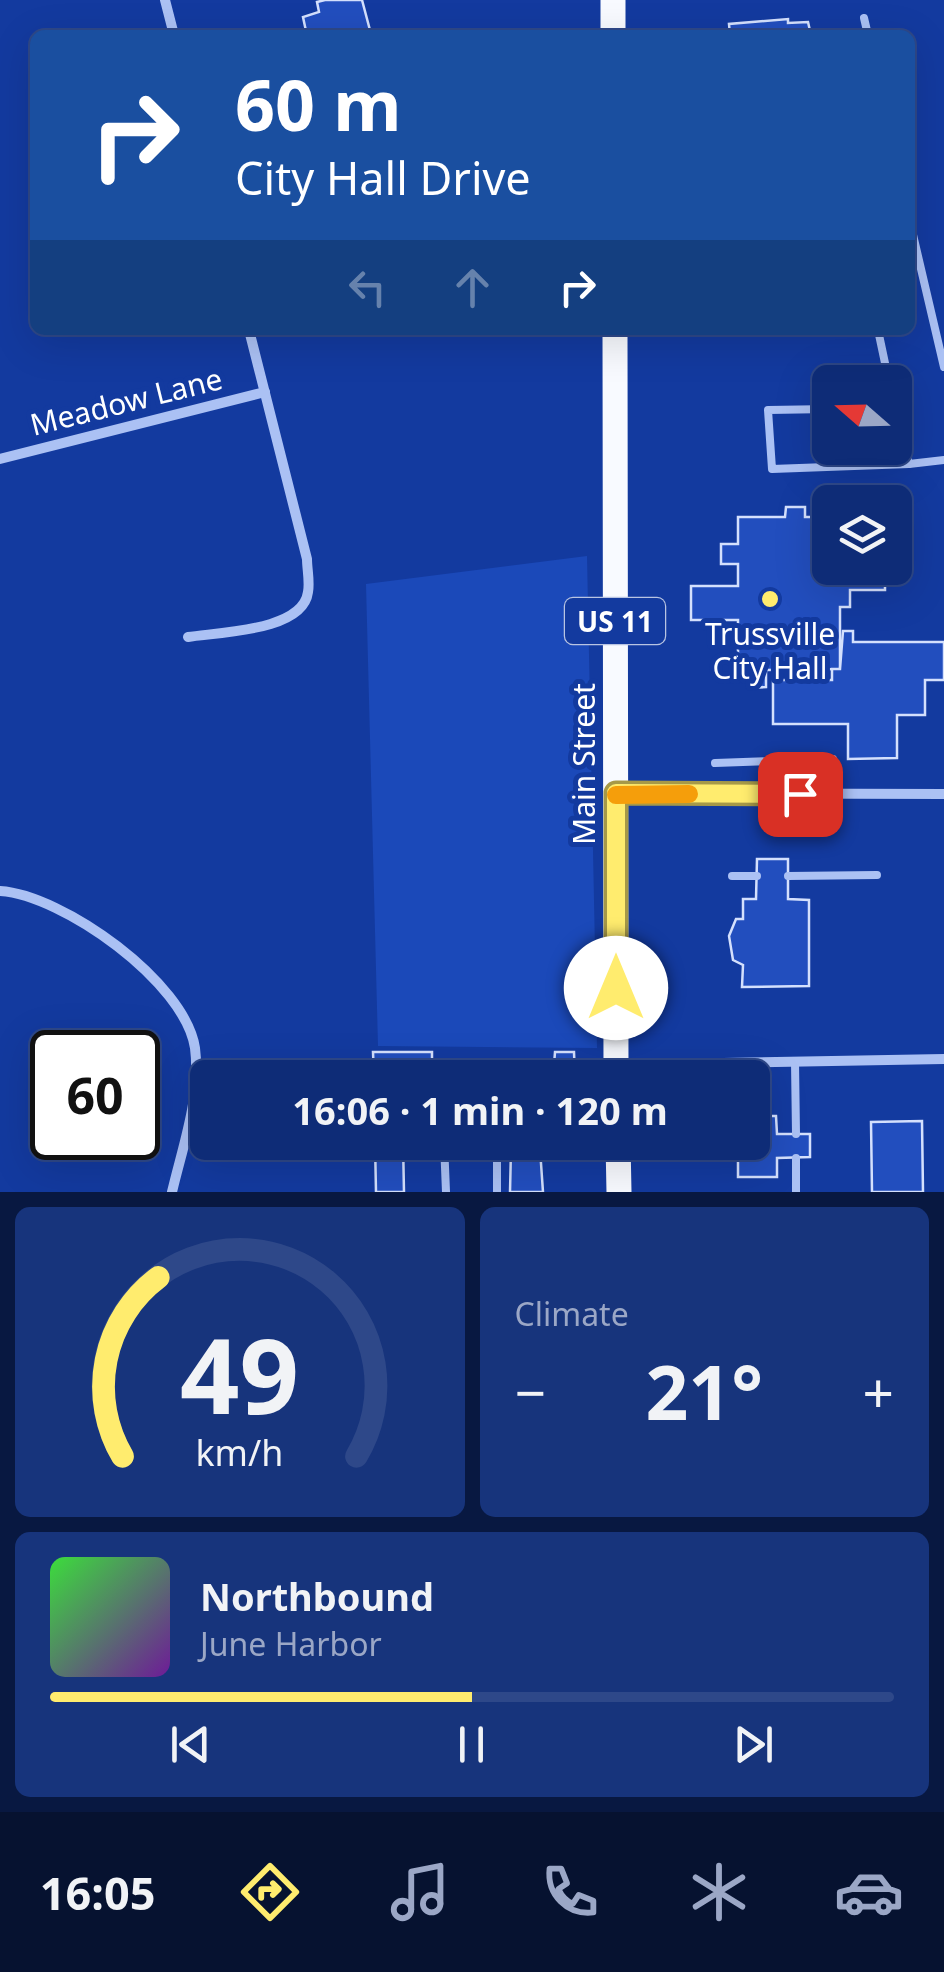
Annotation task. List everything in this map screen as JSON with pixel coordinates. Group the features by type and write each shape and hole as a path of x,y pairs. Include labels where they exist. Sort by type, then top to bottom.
{"main road":[{"path":"613,0 613,30"},
{"name":"Main Street","path":"615,335 616,1060"},
{"path":"618,1160 619,1192"}],"street":[{"path":"165,0 173,30"},
{"path":"188,638 282,622 297,615 308,594 306,559 250,335"},
{"name":"Meadow Lane","path":"0,459 264,392"},
{"path":"616,793 944,794"},
{"path":"0,890 20,892 91,926 144,972 176,1007 194,1044 197,1089 172,1192"},
{"path":"770,1063 944,1059"}],"lane":[{"path":"864,18 867,30"},
{"path":"915,244 944,367"},
{"path":"915,279 923,278"},
{"path":"879,335 885,365"},
{"path":"812,409 768,410 772,468 875,465"},
{"path":"912,464 944,460"},
{"path":"715,762 833,759 834,795"},
{"path":"788,876 877,875"},
{"path":"732,876 757,876"},
{"path":"795,1062 796,1134"},
{"path":"796,1158 796,1192"},
{"path":"445,1160 446,1192"},
{"path":"497,1160 497,1192"}],"shaded area":[{"path":"587,556 597,1048 378,1046 366,584"}],"building":[{"path":"362,0 370,30 306,30 303,17 319,12 317,2"},
{"path":"788,19 788,23 808,22 810,30 730,30 729,24"},
{"name":"Trussville City Hall","path":"786,507 805,507 805,517 812,517 812,585 885,585 885,590 850,590 850,607 840,607 840,669 766,670 766,687 750,688 749,670 738,670 738,620 691,620 691,586 738,586 738,564 721,564 721,544 738,544 738,517 785,517"},
{"path":"843,631 853,631 853,642 944,642 944,680 925,680 925,715 897,715 897,758 848,759 848,724 773,724 773,680 832,680 832,669 840,669"},
{"path":"757,859 788,859 788,899 809,900 809,986 742,987 743,965 733,960 729,936 736,919 743,919 743,899 756,899"},
{"path":"373,1052 432,1052 432,1060 373,1060"},
{"path":"555,1052 574,1052 574,1060 554,1060"},
{"path":"770,1116 776,1116 777,1134 810,1134 810,1157 777,1158 777,1177 738,1177 738,1160 770,1160"},
{"path":"922,1121 923,1192 872,1192 871,1122"},
{"path":"375,1160 403,1160 404,1192 376,1192"},
{"path":"511,1160 541,1160 543,1192 510,1192"}],"slow traffic":[{"path":"616,795 689,794"}],"place":[{"name":"Trussville City Hall","path":"770,599"}],"route":[{"path":"616,988 616,793 800,794"}]}
